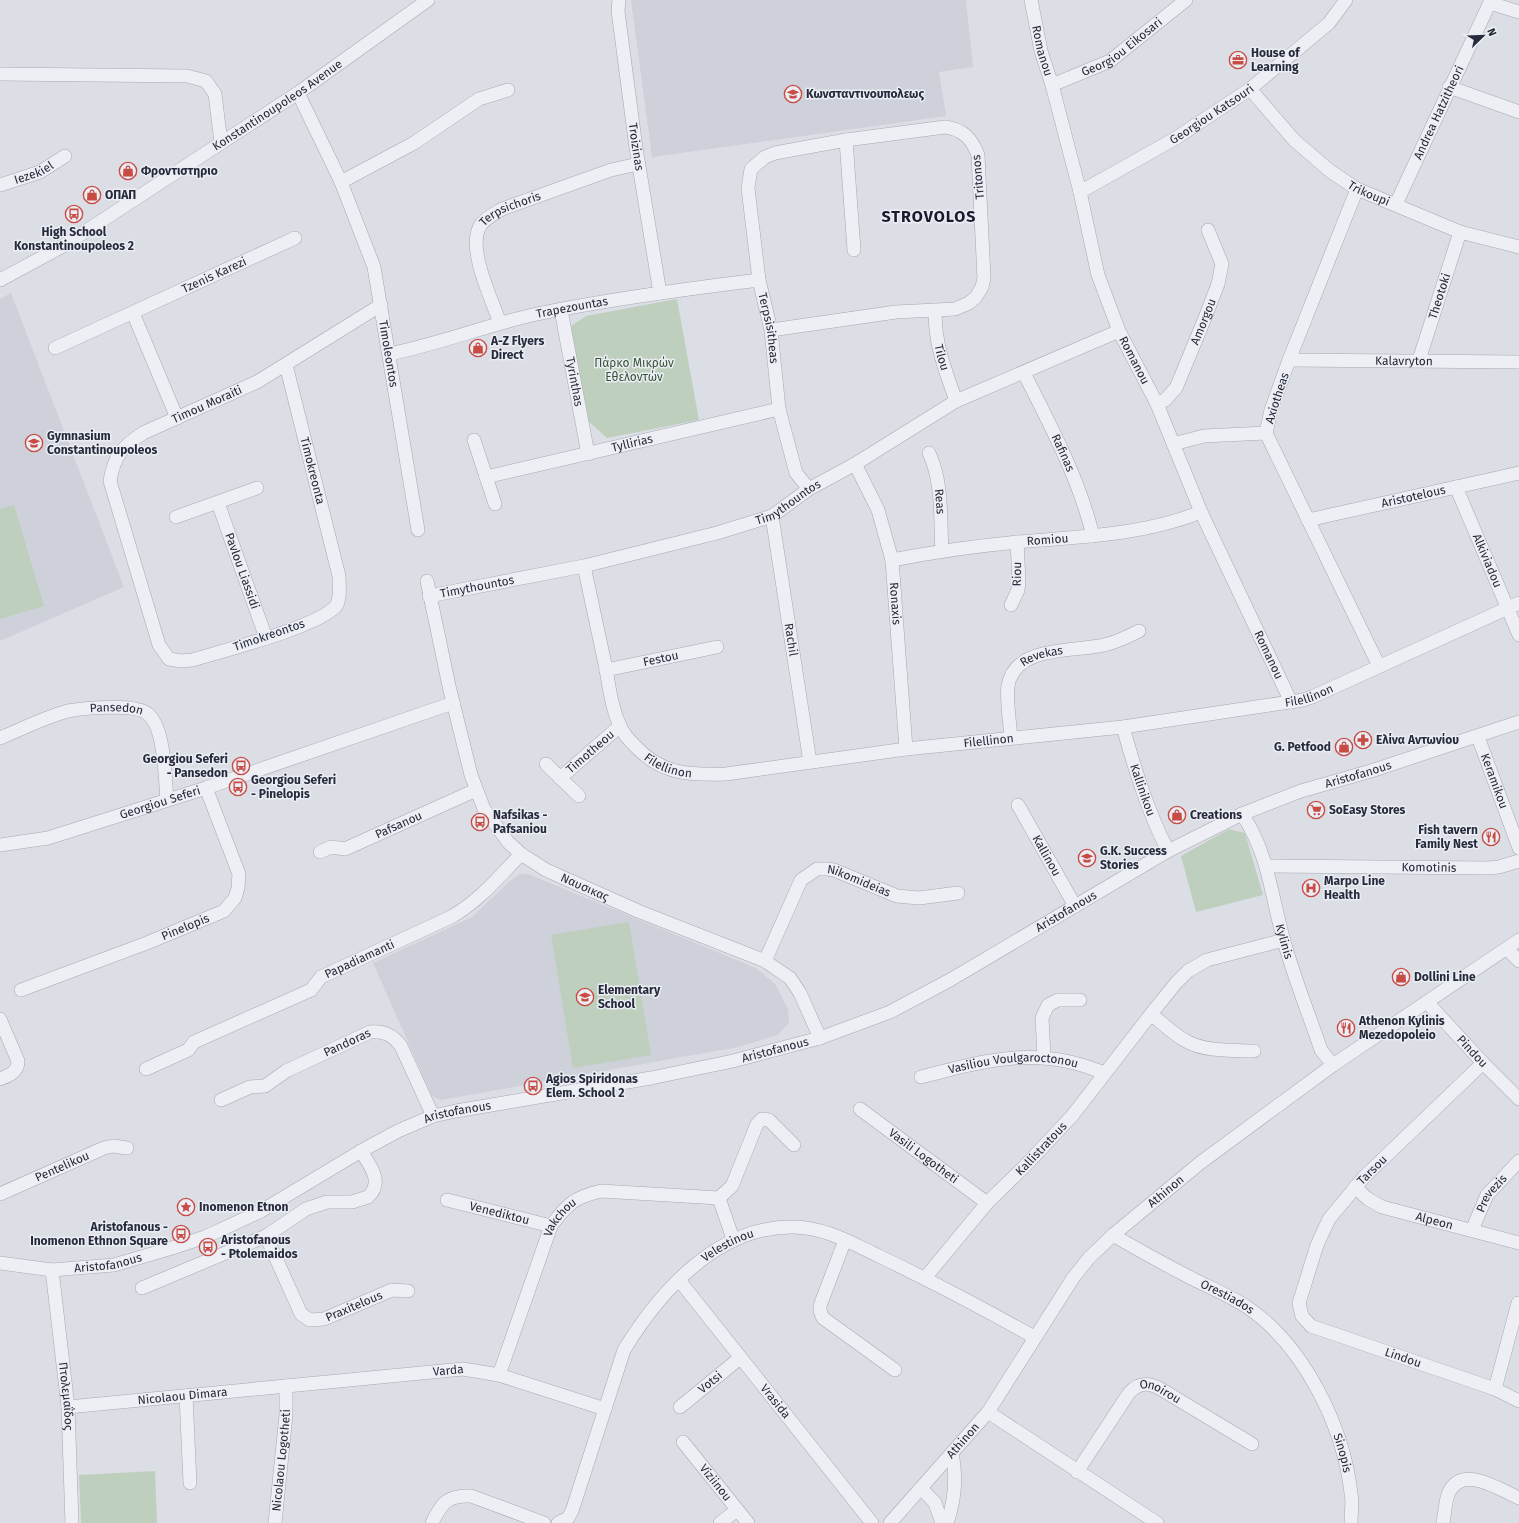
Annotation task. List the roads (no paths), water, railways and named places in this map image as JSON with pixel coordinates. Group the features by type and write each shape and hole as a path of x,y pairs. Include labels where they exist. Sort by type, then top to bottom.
{"street":[{"name":"Konstantinoupoleos Avenue","path":"0,280 63,246 298,93 428,0"},
{"name":"Troizinas","path":"619,0 619,18 638,164 660,293"},
{"name":"Romanou","path":"1031,0 1041,51 1052,85 1080,192 1098,275 1118,331 1157,404 1200,512 1291,702"},
{"name":"Georgiou Eikosari","path":"1052,85 1110,61 1186,0"},
{"name":"Georgiou Katsouri","path":"1080,192 1176,138 1250,89 1329,23 1346,0"},
{"path":"1491,1 1519,12"},
{"name":"Andrea Hatzitheori","path":"1396,204 1449,87 1491,1"},
{"path":"0,74 187,76 206,81 215,94 221,143"},
{"path":"1449,87 1519,112"},
{"name":"Trikoupi","path":"1250,89 1294,140 1330,171 1357,189 1460,232 1519,247"},
{"path":"341,182 414,143 479,99 508,90"},
{"name":"Timoleontos","path":"298,93 341,182 374,267 418,530"},
{"name":"Tritonos","path":"757,163 765,157 775,153 846,140 945,127 953,128 965,134 974,146 978,155 984,267 982,286 976,297 969,304 955,309 935,312 896,312 770,330"},
{"path":"846,140 854,250"},
{"name":"Iezekiel","path":"0,185 40,172 65,156"},
{"name":"Terpsisitheas","path":"757,163 751,169 748,188 758,280 770,330 779,409 796,473 809,489"},
{"name":"Terpsichoris","path":"500,323 477,256 475,240 479,228 488,217 502,209 611,170 638,164"},
{"name":"Axiotheas","path":"1357,189 1289,360 1271,410 1266,433 1379,666"},
{"name":"Amorgou","path":"1157,404 1165,400 1176,388 1218,284 1222,264 1208,230"},
{"name":"Theotoki","path":"1419,360 1460,232"},
{"name":"Tzenis Karezi","path":"55,348 295,238"},
{"name":"Trapezountas","path":"389,354 417,348 500,323 561,310 660,293 758,280"},
{"name":"Timou Moraiti","path":"170,659 159,645 110,481 112,466 119,453 128,442 143,433 258,382 326,338 381,305"},
{"name":"Tyrinthas","path":"561,310 588,454"},
{"name":"Tilou","path":"935,312 935,330 938,350 956,401"},
{"path":"133,313 177,418"},
{"name":"Timythountos","path":"429,596 584,566 717,533 772,516 809,489 855,464 956,401 1024,373 1118,331"},
{"name":"Kalavryton","path":"1289,360 1519,362"},
{"name":"Timokreonta","path":"286,365 339,576"},
{"name":"Rafinas","path":"1024,373 1064,453 1088,515 1093,536"},
{"name":"Tyllirias","path":"486,477 779,409"},
{"path":"1173,444 1204,436 1266,433"},
{"path":"474,440 495,504"},
{"name":"Reas","path":"929,453 934,465 938,486 942,551"},
{"name":"Ronaxis","path":"855,464 878,510 886,533 892,560 906,749"},
{"name":"Aristotelous","path":"1308,520 1519,473"},
{"name":"Alkiviadou","path":"1456,487 1507,610 1519,635"},
{"path":"176,517 257,488"},
{"name":"Pavlou Liassidi","path":"218,503 266,638"},
{"name":"Romiou","path":"892,560 942,551 1017,542 1093,536 1171,523 1200,512"},
{"name":"Rachil","path":"772,516 810,762"},
{"name":"Riou","path":"1011,605 1018,590 1017,542"},
{"name":"Filellinon","path":"584,566 611,699 620,726 626,738 644,755 666,769 685,774 726,774 906,749 1123,727 1291,702 1312,697 1507,610 1519,603"},
{"name":"Timokreontos","path":"170,659 181,662 192,660 266,638 326,616 337,605 340,591 339,576"},
{"name":"Ναυσικας","path":"427,581 453,703 476,790 488,816 508,842 521,854 546,870 638,911 766,960 790,978 800,993 820,1038"},
{"name":"Revekas","path":"1011,738 1008,686 1012,673 1019,664 1029,658 1044,653 1107,645 1139,631"},
{"name":"Festou","path":"606,670 717,647"},
{"name":"Georgiou Seferi","path":"0,845 48,838 206,788 453,703"},
{"name":"Pansedon","path":"0,738 68,711 115,708 137,709 149,714 156,727 161,743 167,800"},
{"name":"Aristofanous","path":"0,1263 52,1270 120,1264 205,1237 261,1211 361,1151 398,1131 433,1116 460,1110 651,1078 743,1059 820,1038 890,1012 950,980 1168,851 1242,814 1301,791 1519,722"},
{"name":"Timotheou","path":"560,778 620,726"},
{"name":"Kallinikou","path":"1123,727 1139,783 1156,828 1168,851"},
{"name":"Keramikou","path":"1478,736 1519,848"},
{"name":"Timotheou","path":"546,764 579,796"},
{"name":"Pinelopis","path":"21,990 147,943 224,910 235,898 238,888 239,874 206,788"},
{"name":"Pafsanou","path":"320,852 331,847 344,849 476,790"},
{"name":"Kallinou","path":"1018,805 1075,906"},
{"name":"Kylinis","path":"1242,814 1256,835 1267,866 1284,940 1321,1050 1333,1066"},
{"name":"Papadiamanti","path":"146,1069 188,1050 194,1042 311,990 321,977 349,963 441,922 468,908 521,854"},
{"name":"Komotinis","path":"1267,866 1488,868 1499,867 1519,861"},
{"name":"Nikomideias","path":"766,960 801,880 818,869 827,868 834,870 897,896 919,898 958,893"},
{"name":"Kallistratous","path":"925,1278 986,1203 1026,1165 1072,1116 1104,1073 1176,983 1198,964 1207,960 1284,940"},
{"name":"Athinon","path":"890,1523 988,1412 1006,1385 1034,1336 1073,1278 1089,1258 1113,1235 1200,1163 1333,1066 1519,940"},
{"path":"1507,949 1519,961"},
{"path":"1044,1057 1042,1018 1048,1004 1058,1000 1080,1000"},
{"name":"Pindou","path":"1427,1002 1483,1063 1519,1099"},
{"path":"1151,1014 1178,1036 1198,1046 1206,1048 1254,1051"},
{"path":"0,1019 18,1061 18,1067 15,1072 0,1079"},
{"name":"Pandoras","path":"221,1100 250,1087 265,1086 286,1071 370,1032 380,1031 395,1038 401,1046 433,1116"},
{"name":"Vasiliou Voulgaroctonou","path":"921,1077 969,1065 1014,1057 1044,1057 1083,1064 1104,1073"},
{"name":"Tarsou","path":"1300,1304 1317,1245 1329,1219 1355,1187 1483,1063"},
{"name":"Vasili Logotheti","path":"860,1109 986,1203"},
{"path":"733,1239 719,1198 732,1186 760,1121 769,1120 794,1145"},
{"name":"Pentelikou","path":"0,1194 104,1148 113,1146 127,1148"},
{"path":"142,1288 266,1236 293,1217 318,1204 362,1200 368,1197 373,1192 376,1185 376,1179 361,1151"},
{"name":"Prevezis","path":"1472,1230 1487,1195 1519,1161"},
{"name":"Alpeon","path":"1355,1187 1382,1207 1519,1243"},
{"name":"Vakchou","path":"499,1375 551,1226 564,1208 583,1195 602,1191 719,1198"},
{"name":"Venediktou","path":"447,1200 551,1226"},
{"name":"Velestinou","path":"559,1523 568,1518 572,1511 624,1350 651,1309 678,1280 733,1239 765,1230 794,1227 821,1230 925,1278 1034,1336"},
{"name":"Orestiados","path":"1113,1235 1152,1258 1247,1307 1270,1327 1293,1352 1316,1388"},
{"name":"Praxitelous","path":"266,1236 301,1314 305,1318 315,1321 385,1292 397,1289 408,1291"},
{"path":"845,1240 819,1308 820,1313 822,1318 895,1370"},
{"name":"Πτολεμαΐδος","path":"52,1270 68,1407 72,1523"},
{"name":"Vrasida","path":"678,1280 872,1523"},
{"path":"1494,1389 1518,1303"},
{"name":"Lindou","path":"1300,1304 1302,1316 1311,1326 1494,1389 1519,1402"},
{"name":"Votsi","path":"680,1407 740,1358"},
{"name":"Varda","path":"286,1391 463,1369 499,1375 605,1409"},
{"name":"Onoirou","path":"1077,1472 1129,1393 1135,1386 1144,1384 1159,1388 1252,1444"},
{"name":"Sinopis","path":"1316,1388 1333,1422 1340,1441 1352,1493 1351,1523"},
{"name":"Nicolaou Dimara","path":"68,1407 186,1396 286,1391"},
{"name":"Nicolaou Logotheti","path":"276,1523 286,1415 286,1391"},
{"path":"186,1396 190,1483"},
{"path":"988,1412 1156,1523"},
{"name":"Viziinou","path":"683,1442 748,1523"},
{"path":"947,1523 954,1497 955,1468 952,1453"},
{"path":"1443,1523 1450,1492 1455,1485 1461,1481 1469,1479 1478,1480 1519,1498"},
{"path":"921,1488 935,1503 942,1523"},
{"path":"432,1523 443,1504 450,1498 471,1496 544,1523"},
{"path":"720,1523 737,1510"}],"place":[{"name":"House of Learning","path":"1238,60"},
{"name":"Κωνσταντινουπολεως","path":"793,94"},
{"name":"Φροντιστηριο","path":"128,171"},
{"name":"ΟΠΑΠ","path":"92,195"},
{"name":"High School Konstantinoupoleos 2","path":"74,214"},
{"name":"A-Z Flyers Direct","path":"478,348"},
{"name":"Gymnasium Constantinoupoleos","path":"34,443"},
{"name":"Ελίνα Αντωνίου","path":"1363,740"},
{"name":"G. Petfood","path":"1344,747"},
{"name":"Georgiou Seferi - Pansedon","path":"241,766"},
{"name":"Georgiou Seferi - Pinelopis","path":"238,787"},
{"name":"SoEasy Stores","path":"1316,810"},
{"name":"Creations","path":"1177,815"},
{"name":"Nafsikas - Pafsaniou","path":"480,822"},
{"name":"Fish tavern Family Nest","path":"1491,837"},
{"name":"G.K. Success Stories","path":"1087,858"},
{"name":"Marpo Line Health","path":"1311,888"},
{"name":"Dollini Line","path":"1401,977"},
{"name":"Elementary School","path":"585,997"},
{"name":"Athenon Kylinis Mezedopoleio","path":"1346,1028"},
{"name":"Agios Spiridonas Elem. School 2","path":"533,1086"},
{"name":"Inomenon Etnon","path":"186,1207"},
{"name":"Aristofanous - Inomenon Ethnon Square","path":"181,1234"},
{"name":"Aristofanous - Ptolemaidos","path":"208,1247"}],"district":[{"name":"STROVOLOS","path":"929,216"}],"park label":[{"name":"Πάρκο Μικρών Εθελοντών","path":"634,370"}]}
